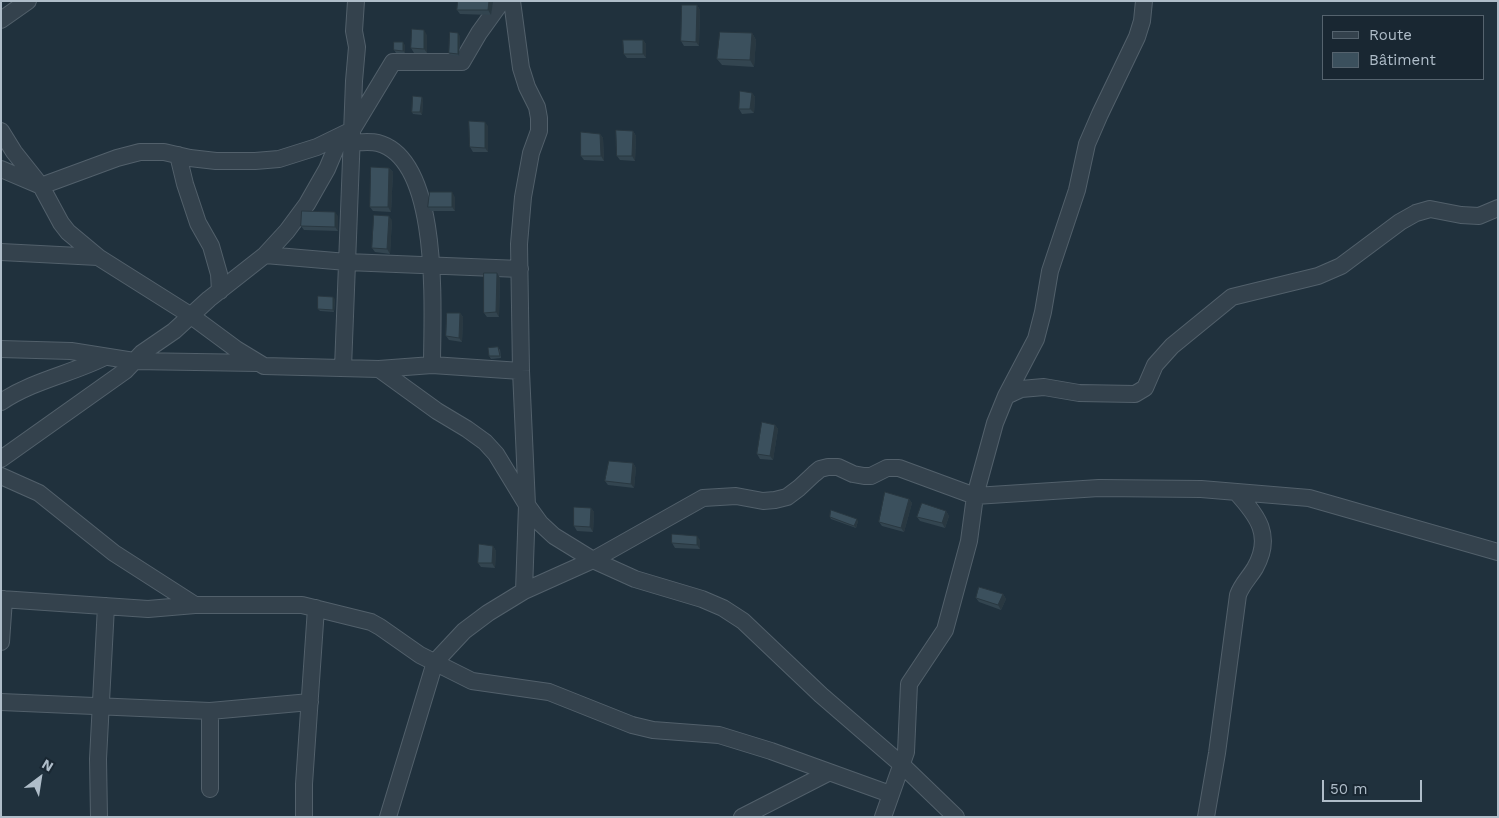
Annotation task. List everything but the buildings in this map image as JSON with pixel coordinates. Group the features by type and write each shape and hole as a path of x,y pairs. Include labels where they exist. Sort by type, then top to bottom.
{"street":[{"path":"1,20 28,1"},
{"path":"342,368 347,262 348,136 357,47 354,31 356,1"},
{"path":"1,459 125,371 142,353 174,331 190,315 265,255 287,231 307,204 393,62 462,62 478,33 502,1"},
{"path":"512,1 521,68 540,118 523,196 519,244 527,505 524,591"},
{"path":"883,817 906,752 909,684 945,630 969,542 975,496 995,423 1006,396 1036,339 1050,271 1077,190 1088,144 1100,114 1137,37 1142,21 1144,1"},
{"path":"1,131 14,152 41,186 65,228 80,243 98,257 190,315 257,363"},
{"path":"1,169 41,186 116,158 140,152 164,152 216,161 255,162 279,159 348,136 378,143 390,149 402,159 415,180 423,206 432,265 432,365"},
{"path":"178,155 198,223 211,246 219,274 220,291"},
{"path":"1006,396 1021,390 1044,387 1080,393 1135,394 1144,388 1155,365 1172,346 1232,297 1318,276 1341,266 1400,222 1416,213 1430,209 1461,215 1479,216 1498,208"},
{"path":"1,252 98,257"},
{"path":"265,255 347,262 520,269"},
{"path":"1,349 71,351 134,361 257,363 271,367 379,369 432,365 522,371"},
{"path":"1,402 51,376 91,364 105,357"},
{"path":"379,369 437,411 485,442 496,454 540,523 554,536 593,560 635,579 702,599 724,608 743,621 821,695 902,765 956,817"},
{"path":"388,817 435,662 464,631 488,613 524,591 593,560 703,498 736,496 763,501 775,500 787,497 820,469 828,467 838,467 853,474 864,476 871,476 887,468 899,468 975,496 1100,488 1200,489 1309,498 1498,552"},
{"path":"1,476 39,493 114,553 195,605"},
{"path":"1206,817 1217,754 1238,595 1242,585 1255,568 1264,542 1261,525 1250,507 1236,492"},
{"path":"1,642 3,599 148,609 195,605 302,605 371,622 420,655 472,681 549,692 624,722 653,730 719,735 771,751 890,794"},
{"path":"99,817 98,759 106,606"},
{"path":"304,817 304,784 316,608"},
{"path":"1,702 210,711 310,702"},
{"path":"210,711 210,789"},
{"path":"742,817 828,773"}]}
